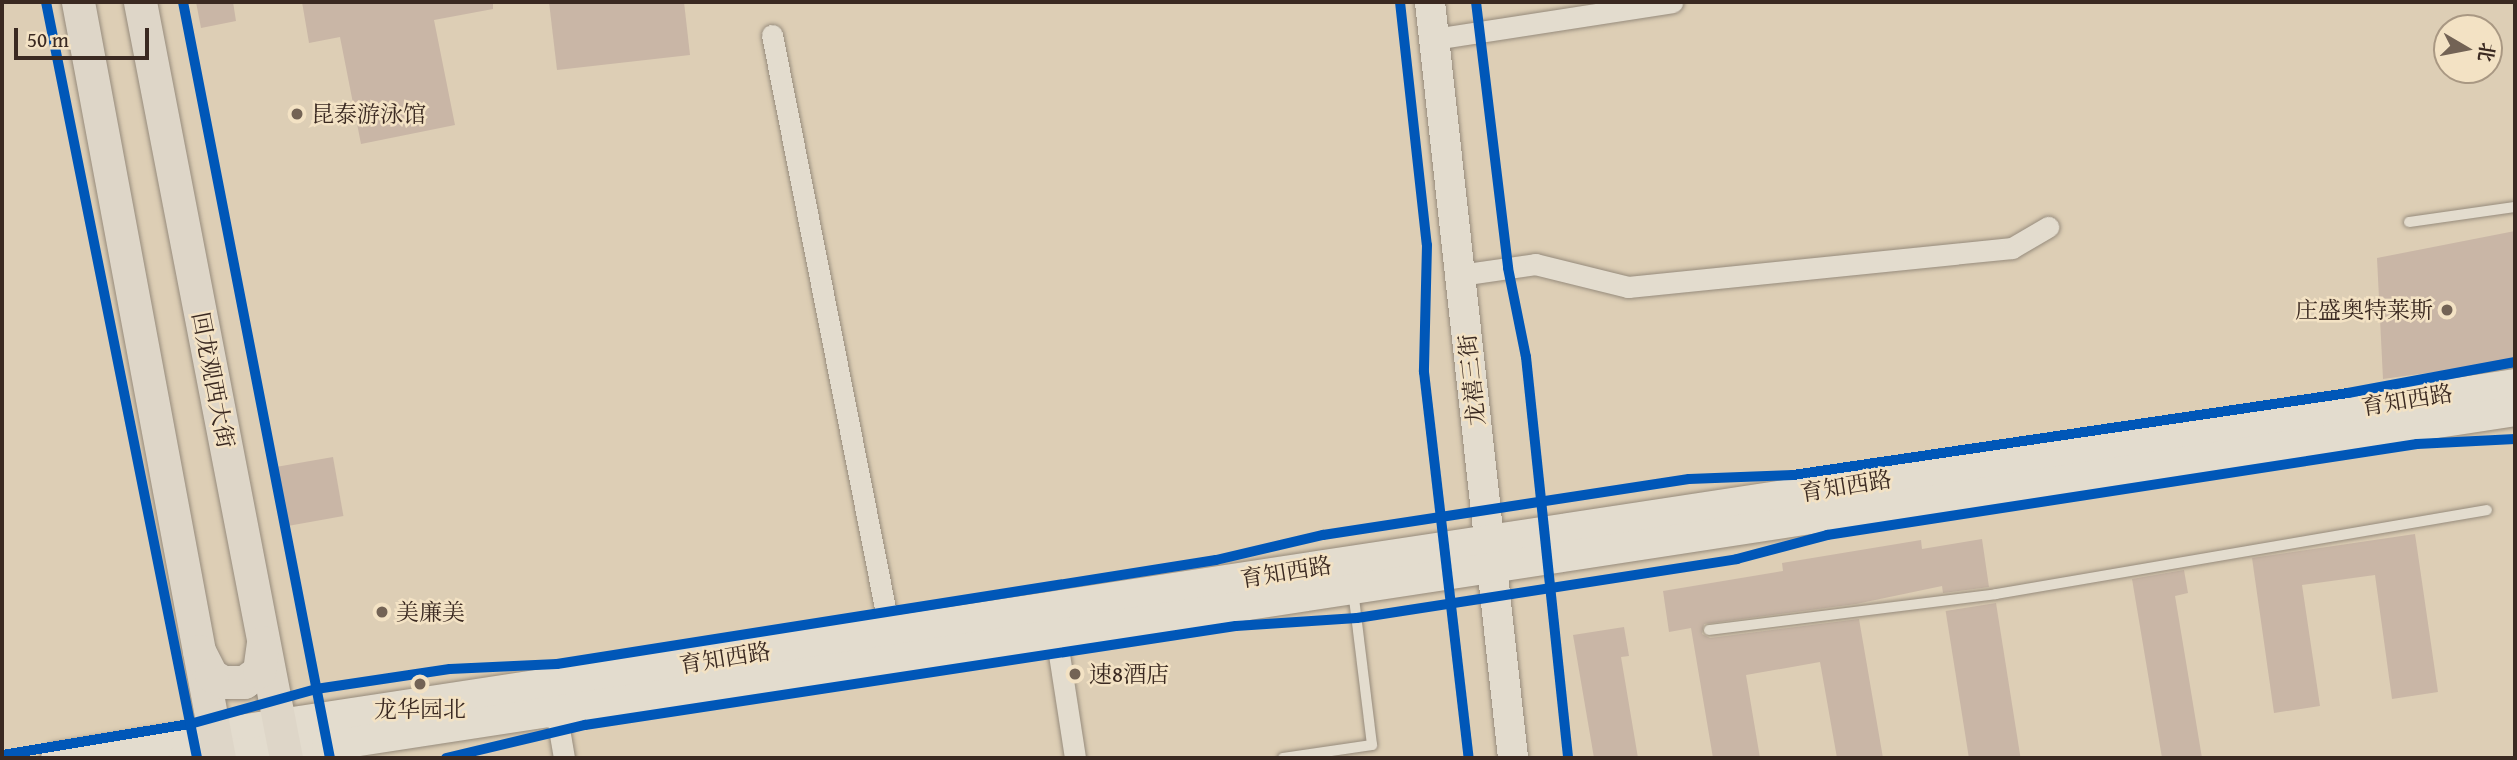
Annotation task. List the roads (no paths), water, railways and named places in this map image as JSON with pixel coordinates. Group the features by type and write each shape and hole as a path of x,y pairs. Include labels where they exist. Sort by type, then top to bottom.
{"main road":[{"path":"78,2 217,748"},
{"name":"回龙观西大街","path":"140,2 283,744"},
{"path":"197,645 211,675 237,683 259,671 262,636"}],"street":[{"name":"龙禧三街","path":"1430,2 1513,758"},
{"path":"1434,39 1672,2"},
{"path":"772,35 892,646"},
{"path":"1460,275 1535,264 1628,286 2012,248 2048,227"},
{"name":"育知西路","path":"283,744 892,646 1491,554 2515,384"},
{"name":"育知西路","path":"1054,621 1353,589 1491,554 2515,411"},
{"path":"1054,621 1074,758"},
{"name":"育知西路","path":"56,758 283,744 556,711 892,646"},
{"path":"556,711 564,758"},
{"name":"育知西路","path":"184,758 217,748"}],"lane":[{"path":"2409,222 2515,207"},
{"path":"1709,630 1996,594 2487,510"},
{"path":"1283,758 1372,745 1353,589"}],"place":[{"name":"昆泰游泳馆","path":"297,114"},
{"name":"庄盛奥特莱斯","path":"2447,310"},
{"name":"美廉美","path":"382,612"},
{"name":"速8酒店","path":"1075,674"},
{"name":"龙华园北","path":"420,684"}]}
